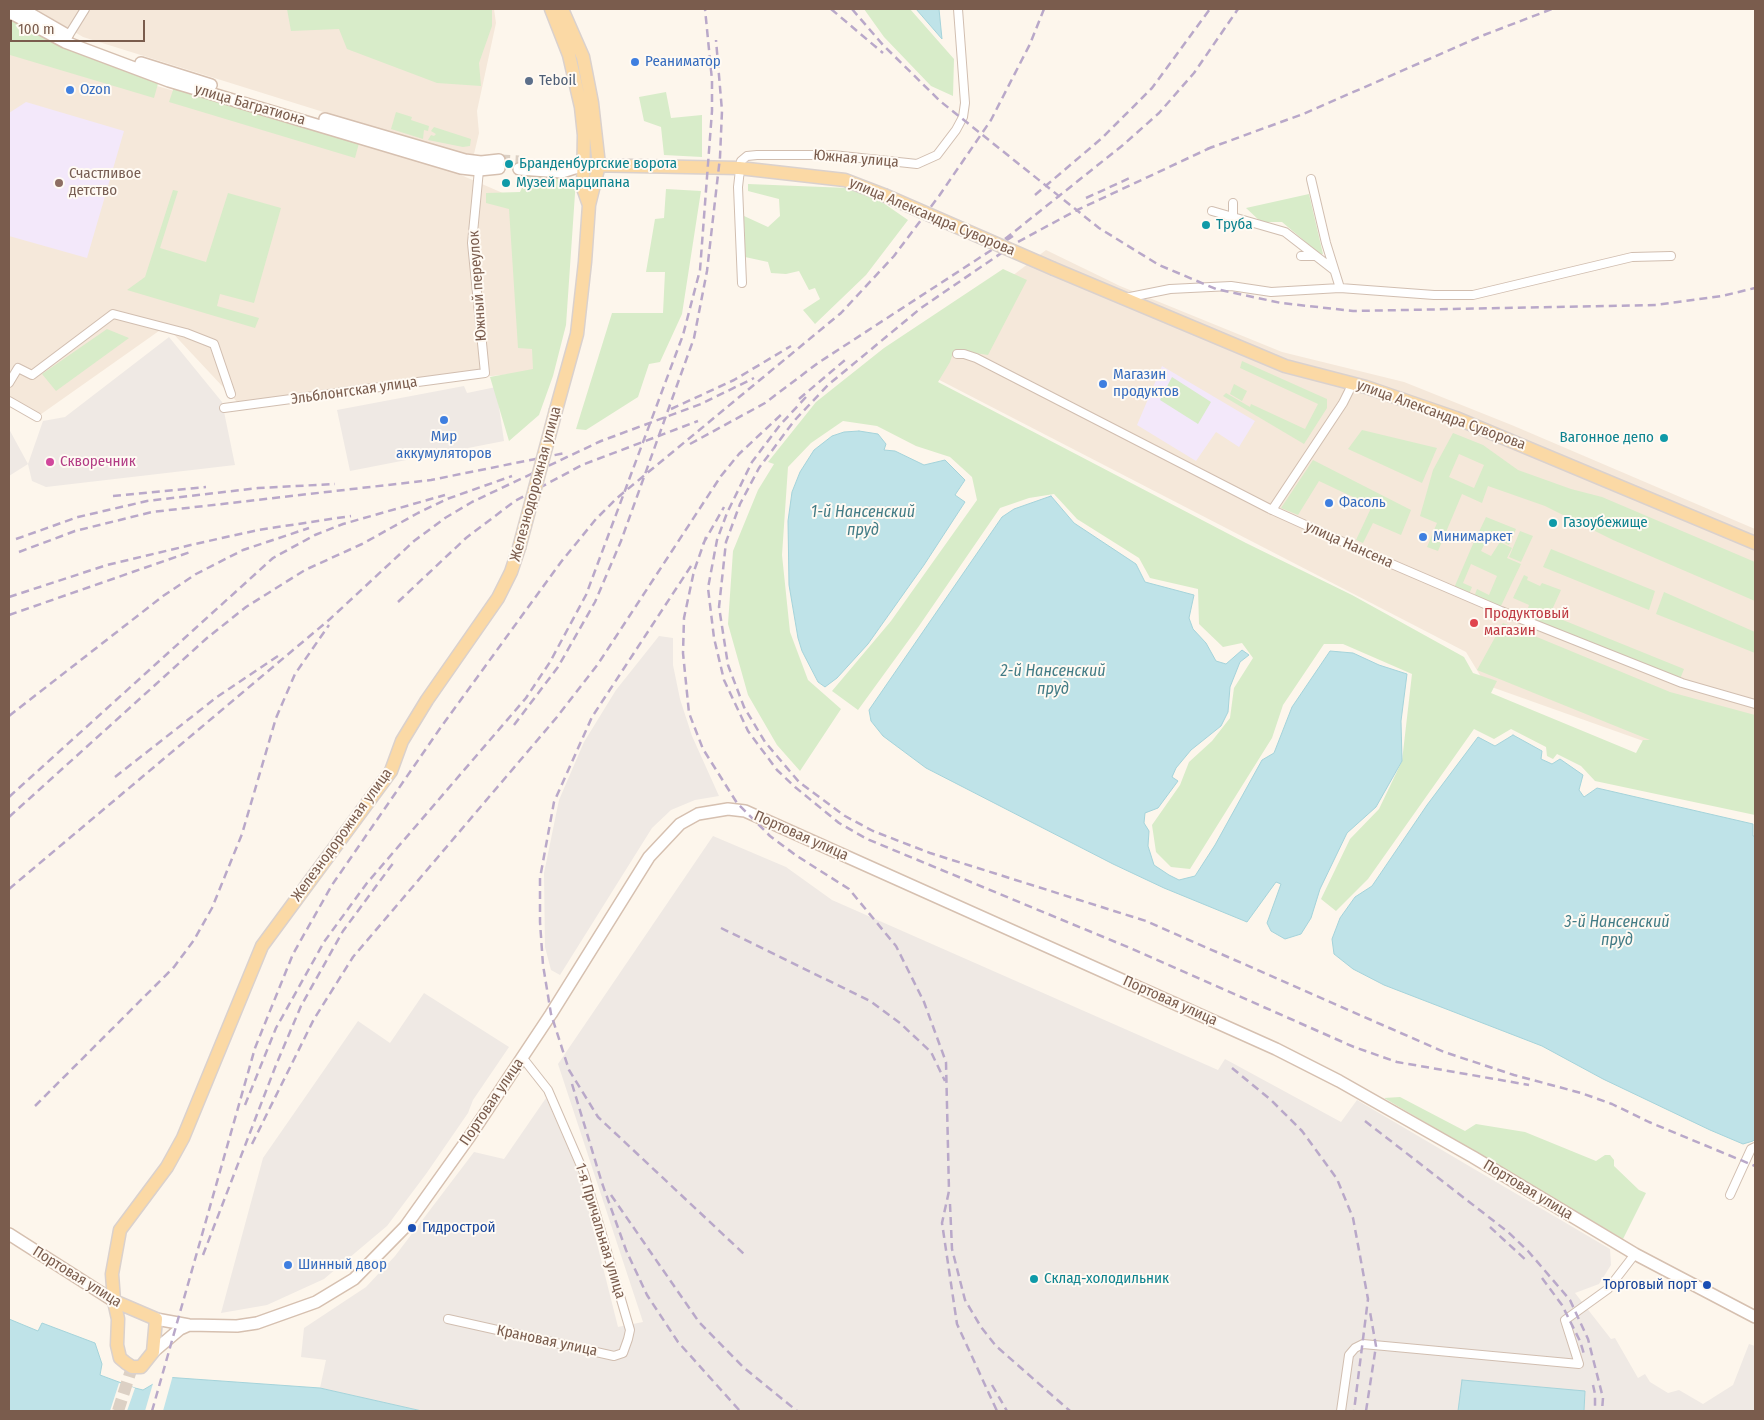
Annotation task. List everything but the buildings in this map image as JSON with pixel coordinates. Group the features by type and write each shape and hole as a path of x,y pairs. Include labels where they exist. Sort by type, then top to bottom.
{"main road":[{"name":"улица Багратиона","path":"9,12 66,39 169,81 452,165 479,170 499,164 465,160 203,83 66,39 22,9"},
{"name":"Железнодорожная улица","path":"551,9 574,73 584,135 583,188 588,205"},
{"name":"Железнодорожная улица","path":"189,1324 153,1352 141,1367 132,1367 120,1358 117,1345 118,1319 114,1301 112,1274 120,1230 167,1167 183,1138 262,946 390,770 402,741 427,700 498,598 511,572 519,548 577,334 585,262 588,205 599,165 592,104 583,57 562,9"},
{"name":"улица Александра Суворова","path":"584,165 740,164 845,180 1285,366 1353,383 1456,418 1755,543"},
{"path":"519,165 562,172 584,165"},
{"name":"Портовая улица","path":"9,1234 114,1301 156,1319 189,1324 237,1326 257,1323 316,1302 354,1279 386,1248 418,1210 522,1057 649,858 664,839 680,824 698,814 728,809 746,811 1276,1049 1339,1081 1465,1152 1635,1254 1755,1317"},
{"path":"153,1352 156,1340 156,1319"}],"street":[{"path":"66,39 85,9"},
{"name":"Южная улица","path":"740,164 747,156 757,155 833,155 917,164 938,155 963,117 965,103 958,9"},
{"path":"740,164 738,187 742,283"},
{"name":"Южный переулок","path":"479,170 472,243 485,373"},
{"path":"1311,180 1340,288"},
{"path":"1233,203 1233,217"},
{"path":"1212,211 1285,232 1334,270"},
{"path":"1300,256 1315,256"},
{"path":"1123,298 1170,289 1231,286 1271,292 1340,288 1434,295 1473,295 1632,257 1671,256"},
{"path":"9,383 18,368 32,375 113,314 186,333 214,344 231,394"},
{"name":"улица Нансена","path":"957,354 976,358 1272,510 1509,614 1682,683 1755,704"},
{"name":"Эльблонгская улица","path":"224,408 485,373"},
{"path":"1272,510 1343,403 1353,383"},
{"path":"9,401 37,417"},
{"name":"1-я Причальная улица","path":"522,1057 548,1090 584,1173 630,1330"},
{"path":"1730,1195 1752,1149 1755,1147"},
{"path":"1341,1411 1349,1355 1355,1348 1363,1344 1579,1364 1565,1320 1608,1289 1635,1254"},
{"name":"Крановая улица","path":"448,1319 614,1356 624,1353 630,1330"}],"shaded area":[{"path":"36,9 494,9 496,23 477,111 479,133 474,154 470,155 381,130 83,37"},
{"path":"9,32 26,48 454,172 519,200 539,371 238,403 166,326 37,417 9,401"},
{"name":"Счастливое детство","path":"26,102 124,131 87,258 9,236 9,113"},
{"path":"1046,250 1120,286 1282,352 1404,382 1514,426 1755,529 1755,754 1663,748 1486,685 1466,652 922,371 986,296"},
{"path":"169,337 222,402 235,465 46,487 32,481 28,464 43,421 65,417"},
{"path":"1162,366 1255,421 1239,447 1216,432 1196,461 1137,425"},
{"path":"464,386 467,393 496,387 504,441 350,471 337,410"},
{"path":"9,429 28,464 9,476"},
{"path":"659,636 673,638 673,665 680,699 692,736 719,796 695,800 671,810 652,828 560,975 551,970 545,947 544,873 559,800 584,742 616,690"},
{"path":"713,836 786,867 832,900 1218,1070 1225,1059 1341,1122 1357,1100 1610,1249 1611,1265 1599,1284 1575,1293 1611,1339 1615,1338 1638,1378 1645,1374 1650,1382 1668,1393 1679,1390 1703,1404 1733,1385 1749,1344 1755,1346 1755,1411 1584,1411 1585,1392 1463,1380 1458,1411 422,1411 320,1388 326,1360 301,1357 304,1328 366,1287 395,1256 474,1152 504,1159 546,1098 580,1176 618,1327 643,1322 558,1064"},
{"name":"Гидрострой","path":"424,993 509,1047 473,1100 468,1113 387,1226 324,1279 267,1305 221,1313 263,1158 358,1021 390,1043"}],"green space":[{"path":"287,9 492,9 492,26 479,63 481,86 437,83 347,49 339,29 291,31"},
{"path":"864,9 910,9 954,59 953,96 931,86 884,37"},
{"path":"9,16 159,80 154,98 10,55"},
{"path":"175,84 359,143 355,158 169,102"},
{"path":"666,92 671,118 702,115 702,157 664,155 661,127 644,121 639,97"},
{"path":"396,112 412,117 411,120 429,126 428,131 424,130 423,139 391,129"},
{"path":"434,127 471,139 470,146 463,147 428,140 431,135 434,136 436,134 431,131"},
{"path":"528,175 576,179 566,325 553,376 539,415 509,441 490,377 533,369 532,349 518,348 509,209 486,203 486,193 520,192"},
{"path":"748,184 848,188 879,200 908,220 866,275 815,324 803,310 820,299 815,288 809,290 799,271 786,274 771,273 768,262 745,257 744,216 768,227 780,216 779,199 748,191"},
{"path":"666,189 701,191 682,314 660,362 649,364 638,397 586,430 576,429 612,313 663,313 665,272 646,272 655,219 664,218"},
{"path":"173,190 178,191 160,248 206,262 228,193 281,208 254,303 220,294 217,306 259,318 255,328 127,290 145,277"},
{"path":"1309,194 1323,254 1320,254 1282,222 1261,222 1246,208"},
{"path":"1003,269 1027,280 988,355 954,350 950,362 938,382 1246,543 1352,595 1464,657 1473,673 1497,681 1491,693 1636,753 1643,740 1650,740 1477,670 1503,623 1670,692 1755,715 1755,815 1595,781 1581,766 1557,754 1553,759 1547,756 1546,747 1511,729 1494,739 1474,729 1368,879 1336,911 1321,899 1350,839 1379,809 1402,761 1412,674 1343,644 1324,644 1283,705 1272,738 1190,869 1171,867 1156,852 1152,825 1180,785 1189,762 1212,741 1230,718 1234,688 1253,658 1242,643 1223,647 1199,624 1198,589 1150,578 1139,558 1077,519 1054,494 1029,498 1000,508 919,626 858,710 832,691 891,621 977,500 972,477 950,457 916,446 877,426 843,421 811,443 788,467 782,555 790,632 808,680 841,709 800,771 777,745 748,695 728,624 733,551 758,490 774,464 768,462 816,402 884,348"},
{"path":"107,329 129,338 56,391 42,374"},
{"path":"1242,361 1327,399 1327,408 1304,444 1223,396 1226,393 1250,407 1251,404 1305,429 1318,404 1240,368"},
{"path":"1172,377 1211,402 1198,424 1160,400"},
{"path":"1234,384 1247,391 1242,401 1230,394"},
{"path":"1362,430 1437,448 1422,483 1348,449"},
{"path":"1453,433 1483,445 1518,470 1571,489 1602,497 1755,562 1755,601 1613,540 1545,506 1488,486 1482,503 1462,494 1438,551 1427,547 1437,523 1420,516 1433,470","holes":["1459,454 1484,465 1474,488 1449,477"]},
{"path":"1313,460 1411,510 1401,535 1373,523 1363,543 1356,540 1372,506 1319,481 1298,515 1281,508"},
{"path":"1486,517 1516,529 1509,545 1490,536 1486,540 1477,536"},
{"path":"1520,531 1533,536 1521,562 1509,557"},
{"path":"1476,537 1486,541 1481,551 1491,556 1500,542 1512,548 1507,558 1521,564 1500,608 1474,597 1477,589 1489,595 1497,576 1471,564 1463,583 1472,587 1469,594 1454,588"},
{"path":"1551,549 1655,591 1649,610 1543,567"},
{"path":"1524,575 1528,577 1527,580 1540,586 1542,583 1561,590 1551,612 1553,616 1684,669 1680,679 1525,617 1529,605 1513,598"},
{"path":"1664,592 1755,632 1755,653 1656,614"},
{"path":"1400,1097 1465,1131 1476,1124 1525,1132 1596,1161 1605,1155 1610,1155 1614,1160 1614,1166 1639,1190 1646,1193 1623,1239 1384,1098"}],"water":[{"path":"916,9 939,9 942,39"},
{"name":"1-й Нансенский пруд","path":"859,431 878,434 886,444 884,450 895,451 924,465 945,460 965,480 955,495 965,502 924,565 868,644 837,678 825,687 818,682 802,651 798,638 789,585 788,521 792,492 800,472 814,450 832,436 844,432"},
{"name":"2-й Нансенский пруд","path":"1051,496 1074,523 1136,564 1145,582 1194,595 1189,618 1193,629 1206,643 1216,661 1226,664 1242,650 1249,655 1240,662 1230,687 1228,712 1221,726 1191,750 1176,768 1172,777 1178,781 1158,808 1145,813 1144,823 1149,831 1148,846 1154,865 1179,880 1195,876 1215,845 1262,760 1274,753 1292,707 1330,651 1353,653 1379,665 1407,674 1401,721 1402,761 1376,807 1347,833 1320,889 1311,918 1301,934 1285,939 1271,931 1267,923 1281,884 1276,882 1247,922 1164,888 1113,864 926,768 883,736 871,721 869,710 1002,517 1014,509"},
{"name":"3-й Нансенский пруд","path":"1513,735 1542,751 1541,759 1552,764 1560,759 1583,775 1579,790 1584,797 1597,788 1753,824 1753,836 1755,836 1755,1139 1753,1141 1743,1144 1603,1079 1542,1046 1384,985 1353,969 1334,954 1332,939 1340,918 1355,897 1372,886 1427,805 1478,737 1495,746"},
{"path":"9,1319 38,1331 42,1323 95,1343 102,1364 100,1375 143,1390 165,1377 320,1388 422,1411 9,1411"},
{"path":"1462,1380 1585,1391 1584,1411 1458,1411"}],"pier":[{"path":"165,1374 173,1375 163,1411 145,1411 154,1380"},
{"path":"119,1383 135,1388 127,1411 110,1411"}],"tunnel":[{"path":"499,160 519,161"},
{"path":"118,1411 132,1367"}],"railway":[{"path":"245,1105 276,1028 324,942 367,883 526,698 550,662 586,595 683,335 700,270 712,111 712,80 705,9"},
{"path":"831,9 883,53"},
{"path":"852,9 883,45 940,101 1099,228 1159,265 1216,289 1281,303 1353,311 1656,305 1722,296 1755,288"},
{"path":"152,1411 255,1048 293,954 332,885 441,727 561,562 596,519 617,498 841,313 894,256 939,196 991,120 1030,44 1044,9"},
{"path":"1035,195 1102,138 1152,88 1210,9"},
{"path":"1005,239 1123,145 1159,113 1194,73 1238,9"},
{"path":"1207,149 1303,114 1484,35 1552,9"},
{"path":"514,725 558,667 595,602 621,541 694,338 707,271 720,157 722,111 716,40"},
{"path":"1212,147 1075,211 1016,243 921,308 828,385 794,421 759,468 740,504 726,542 719,607 728,665 744,707 765,742 799,782 845,816 873,831 930,853 1146,921 1444,1052 1612,1104 1649,1122 1755,1166"},
{"path":"1086,198 1132,177"},
{"path":"690,444 765,403 818,363 1013,236"},
{"path":"671,409 734,380 791,346"},
{"path":"799,399 845,360"},
{"path":"9,889 330,619 414,541 445,518 472,502 601,441 701,404 754,378"},
{"path":"806,397 780,425 752,462 727,513 717,540 708,588 714,638 724,680 748,731 777,770 839,823 867,839 1130,948 1354,1047 1397,1062 1529,1085"},
{"path":"252,1144 314,1019 353,957 557,717 598,664 721,476 739,454 784,412"},
{"path":"398,602 466,538 515,501 582,465 698,421"},
{"path":"19,552 75,531 152,512 431,480 565,453"},
{"path":"9,817 207,638 246,607 305,570 362,544 418,513 447,499 512,476"},
{"path":"16,539 78,517 147,501 258,488 335,484"},
{"path":"113,496 206,487"},
{"path":"9,797 273,558 315,535 343,524 445,495"},
{"path":"703,544 724,507"},
{"path":"9,597 107,565 195,544 258,530 351,516"},
{"path":"9,716 163,596 196,574 243,550 309,528"},
{"path":"706,537 694,571 684,618 683,653 689,713 703,749 737,803 770,836 797,856 849,889 896,946 924,1002 946,1062 949,1191 942,1223 957,1324 997,1411"},
{"path":"9,615 193,551"},
{"path":"691,566 592,717 554,802 540,878 540,922 543,965 551,1014 569,1070 598,1117 744,1254"},
{"path":"35,1106 174,967 194,940 212,908 242,834 276,718 295,674 329,625"},
{"path":"115,777 217,697 278,656"},
{"path":"203,1255 276,1065 301,1006 343,931 394,862"},
{"path":"721,928 870,1001 900,1023 931,1052 945,1081"},
{"path":"1232,1068 1271,1100 1302,1131 1337,1179 1353,1218 1368,1299 1354,1411"},
{"path":"572,1084 602,1183 626,1250 647,1295 678,1342 740,1411"},
{"path":"1365,1121 1508,1232 1528,1251 1570,1300 1588,1339 1603,1398 1602,1411"},
{"path":"611,1195 699,1322 743,1367 797,1411"},
{"path":"950,1204 952,1249 965,1300 981,1327 996,1346 1070,1411"},
{"path":"1490,1227 1527,1261"},
{"path":"1542,1278 1562,1305 1580,1341 1584,1354"},
{"path":"1366,1411 1376,1346 1370,1312"},
{"path":"992,1385 1007,1411"},
{"path":"1593,1385 1595,1411"}],"place":[{"name":"Реаниматор","path":"635,62"},
{"name":"Teboil","path":"529,81"},
{"name":"Ozon","path":"70,90"},
{"name":"Бранденбургские ворота","path":"509,164"},
{"name":"Счастливое детство","path":"59,183"},
{"name":"Музей марципана","path":"506,183"},
{"name":"Труба","path":"1206,225"},
{"name":"Магазин продуктов","path":"1103,384"},
{"name":"Мир аккумуляторов","path":"444,420"},
{"name":"Вагонное депо","path":"1664,438"},
{"name":"Скворечник","path":"50,462"},
{"name":"Фасоль","path":"1329,503"},
{"name":"Газоубежище","path":"1553,523"},
{"name":"Минимаркет","path":"1423,537"},
{"name":"Продуктовый магазин","path":"1474,623"},
{"name":"Гидрострой","path":"412,1228"},
{"name":"Шинный двор","path":"288,1265"},
{"name":"Склад-холодильник","path":"1034,1279"},
{"name":"Торговый порт","path":"1707,1285"}]}
